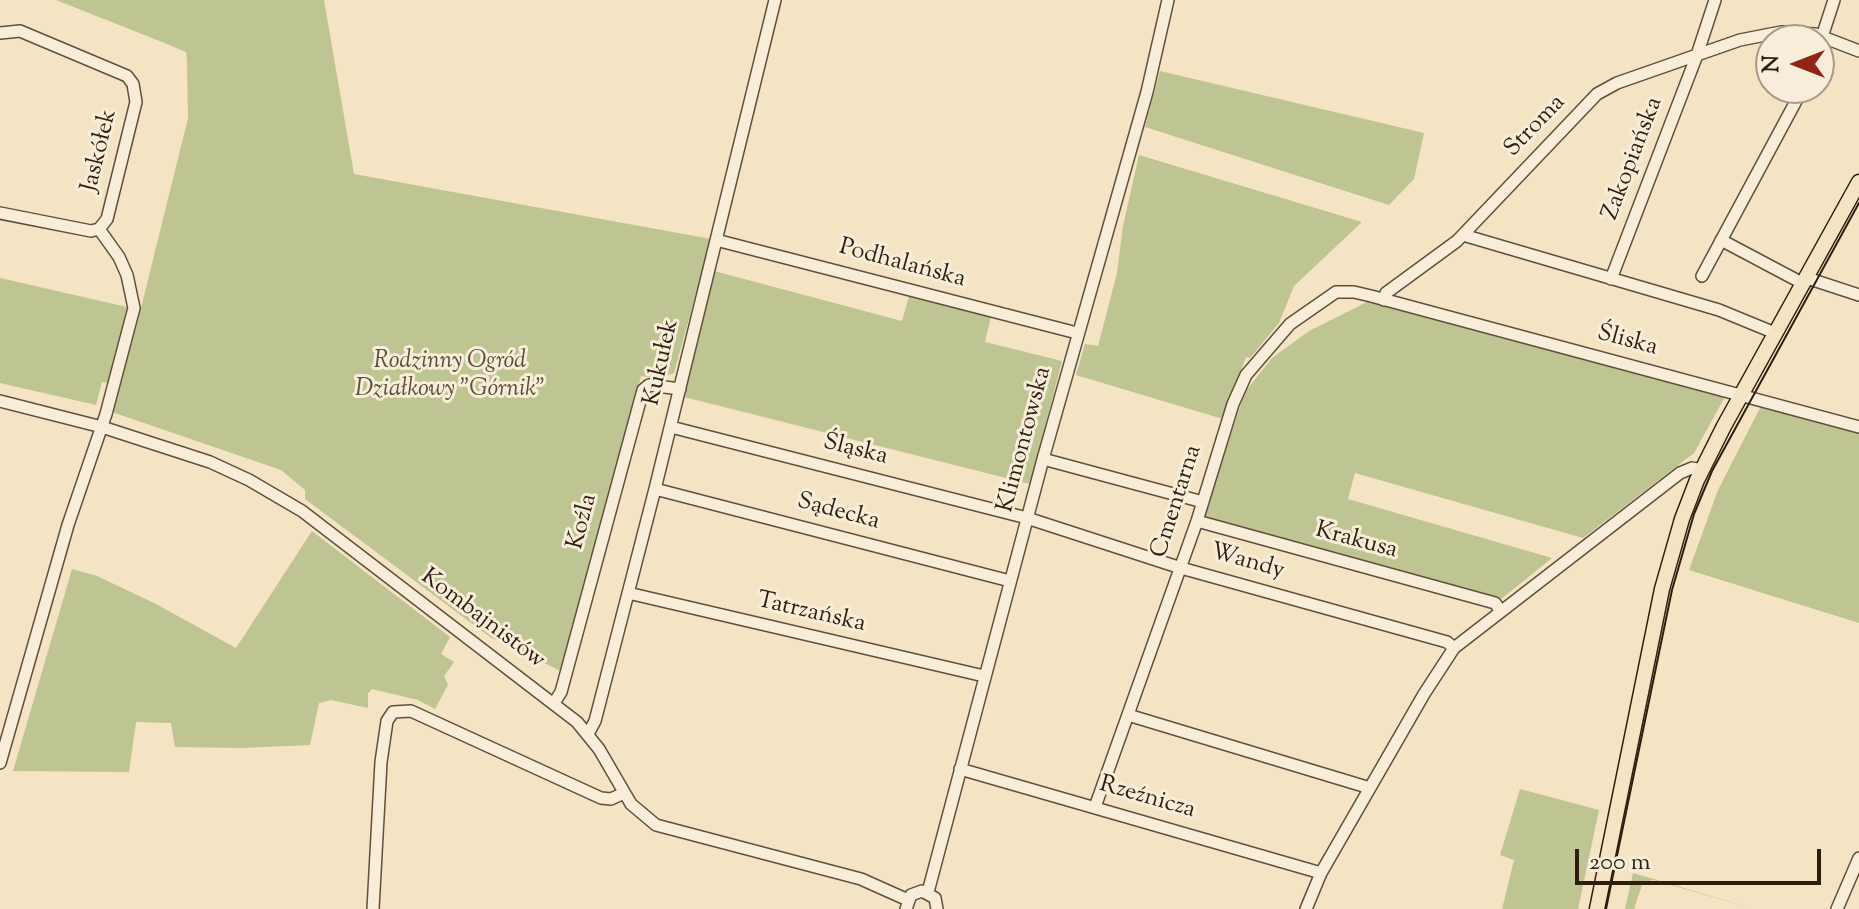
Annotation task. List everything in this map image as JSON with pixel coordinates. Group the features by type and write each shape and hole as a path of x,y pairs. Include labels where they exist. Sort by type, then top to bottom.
{"main road":[{"path":"1597,909 1668,562 1702,470 1859,182"}],"street":[{"name":"Kukułek","path":"588,734 595,721 671,427 775,0"},
{"name":"Klimontowska","path":"928,892 1077,333 1137,129 1168,0"},
{"path":"1697,55 1715,0"},
{"path":"1826,24 1834,0"},
{"name":"Jaskółek","path":"0,33 20,31 127,76 133,84 136,102 107,219 99,229 91,231 0,213"},
{"name":"Stroma","path":"1384,300 1386,293 1463,235 1597,94 1617,83 1755,37"},
{"name":"Stroma","path":"1835,45 1859,51"},
{"name":"Zakopiańska","path":"1611,279 1697,55"},
{"path":"1702,276 1794,104"},
{"name":"Jaskółek","path":"0,763 68,525 102,427 133,320 134,308 127,275 119,257 99,229"},
{"path":"1463,235 1719,310 1775,333"},
{"name":"Podhalańska","path":"716,240 1077,333"},
{"path":"1721,240 1805,281 1859,295"},
{"name":"Cmentarna","path":"1095,807 1181,568 1233,404 1246,375 1290,324 1336,292 1354,292 1384,300"},
{"name":"Śliska","path":"1384,300 1859,427"},
{"name":"Koźla","path":"554,703 561,692 643,390 649,385 680,389"},
{"name":"Kombajnistów","path":"0,401 102,427 210,462 295,507 554,703 588,734 624,793 645,818 664,828 861,879 907,904"},
{"name":"Śląska","path":"671,427 1027,518"},
{"path":"1043,459 1203,502"},
{"path":"1306,909 1321,873 1424,694 1454,648 1680,473 1692,468 1702,470"},
{"name":"Sądecka","path":"655,489 1010,581"},
{"name":"Wandy","path":"1027,518 1181,568 1447,642 1454,648"},
{"name":"Krakusa","path":"1197,521 1495,603 1500,610"},
{"name":"Tatrzańska","path":"628,593 984,676"},
{"path":"373,909 381,762 387,721 393,712 412,711 605,799 624,793"},
{"path":"1128,715 1370,788"},
{"name":"Rzeźnicza","path":"960,769 1321,873"},
{"path":"1837,909 1859,858"},
{"path":"907,904 916,892 928,892 935,898 937,909"}],"green space":[{"name":"Rodzinny Ogród Działkowy \"Górnik\"","path":"56,0 324,0 354,174 711,239 674,373 658,379 641,376 563,672 490,637 305,499 305,490 281,470 112,412 188,118 186,52"},
{"path":"1160,71 1424,133 1414,179 1389,205 1145,127"},
{"path":"1139,155 1362,222 1294,286 1279,323 1250,358 1246,357 1223,419 1076,375 1085,344 1098,346 1117,273 1123,226"},
{"path":"714,271 902,321 909,296 991,317 985,342 1062,361 1030,484 684,397"},
{"path":"0,278 127,307 108,383 102,382 96,405 0,383"},
{"path":"1369,301 1726,395 1694,453 1583,538 1355,473 1348,499 1552,558 1500,600 1353,562 1203,518 1245,392 1272,358 1309,331"},
{"path":"1762,404 1859,432 1859,623 1689,570 1718,490"},
{"path":"312,531 450,637 441,654 454,662 444,676 448,685 435,709 418,700 372,689 368,693 368,708 331,700 319,703 310,745 242,748 175,747 171,723 136,722 129,772 13,771 72,569 97,576 156,604 236,648"},
{"path":"1520,789 1599,810 1578,909 1502,909 1514,860 1500,855"},
{"path":"1633,873 1755,909 1653,880 1642,885 1634,909 1625,909"}],"tram line":[{"path":"1606,909 1672,590 1694,514 1712,471 1859,203"}]}
